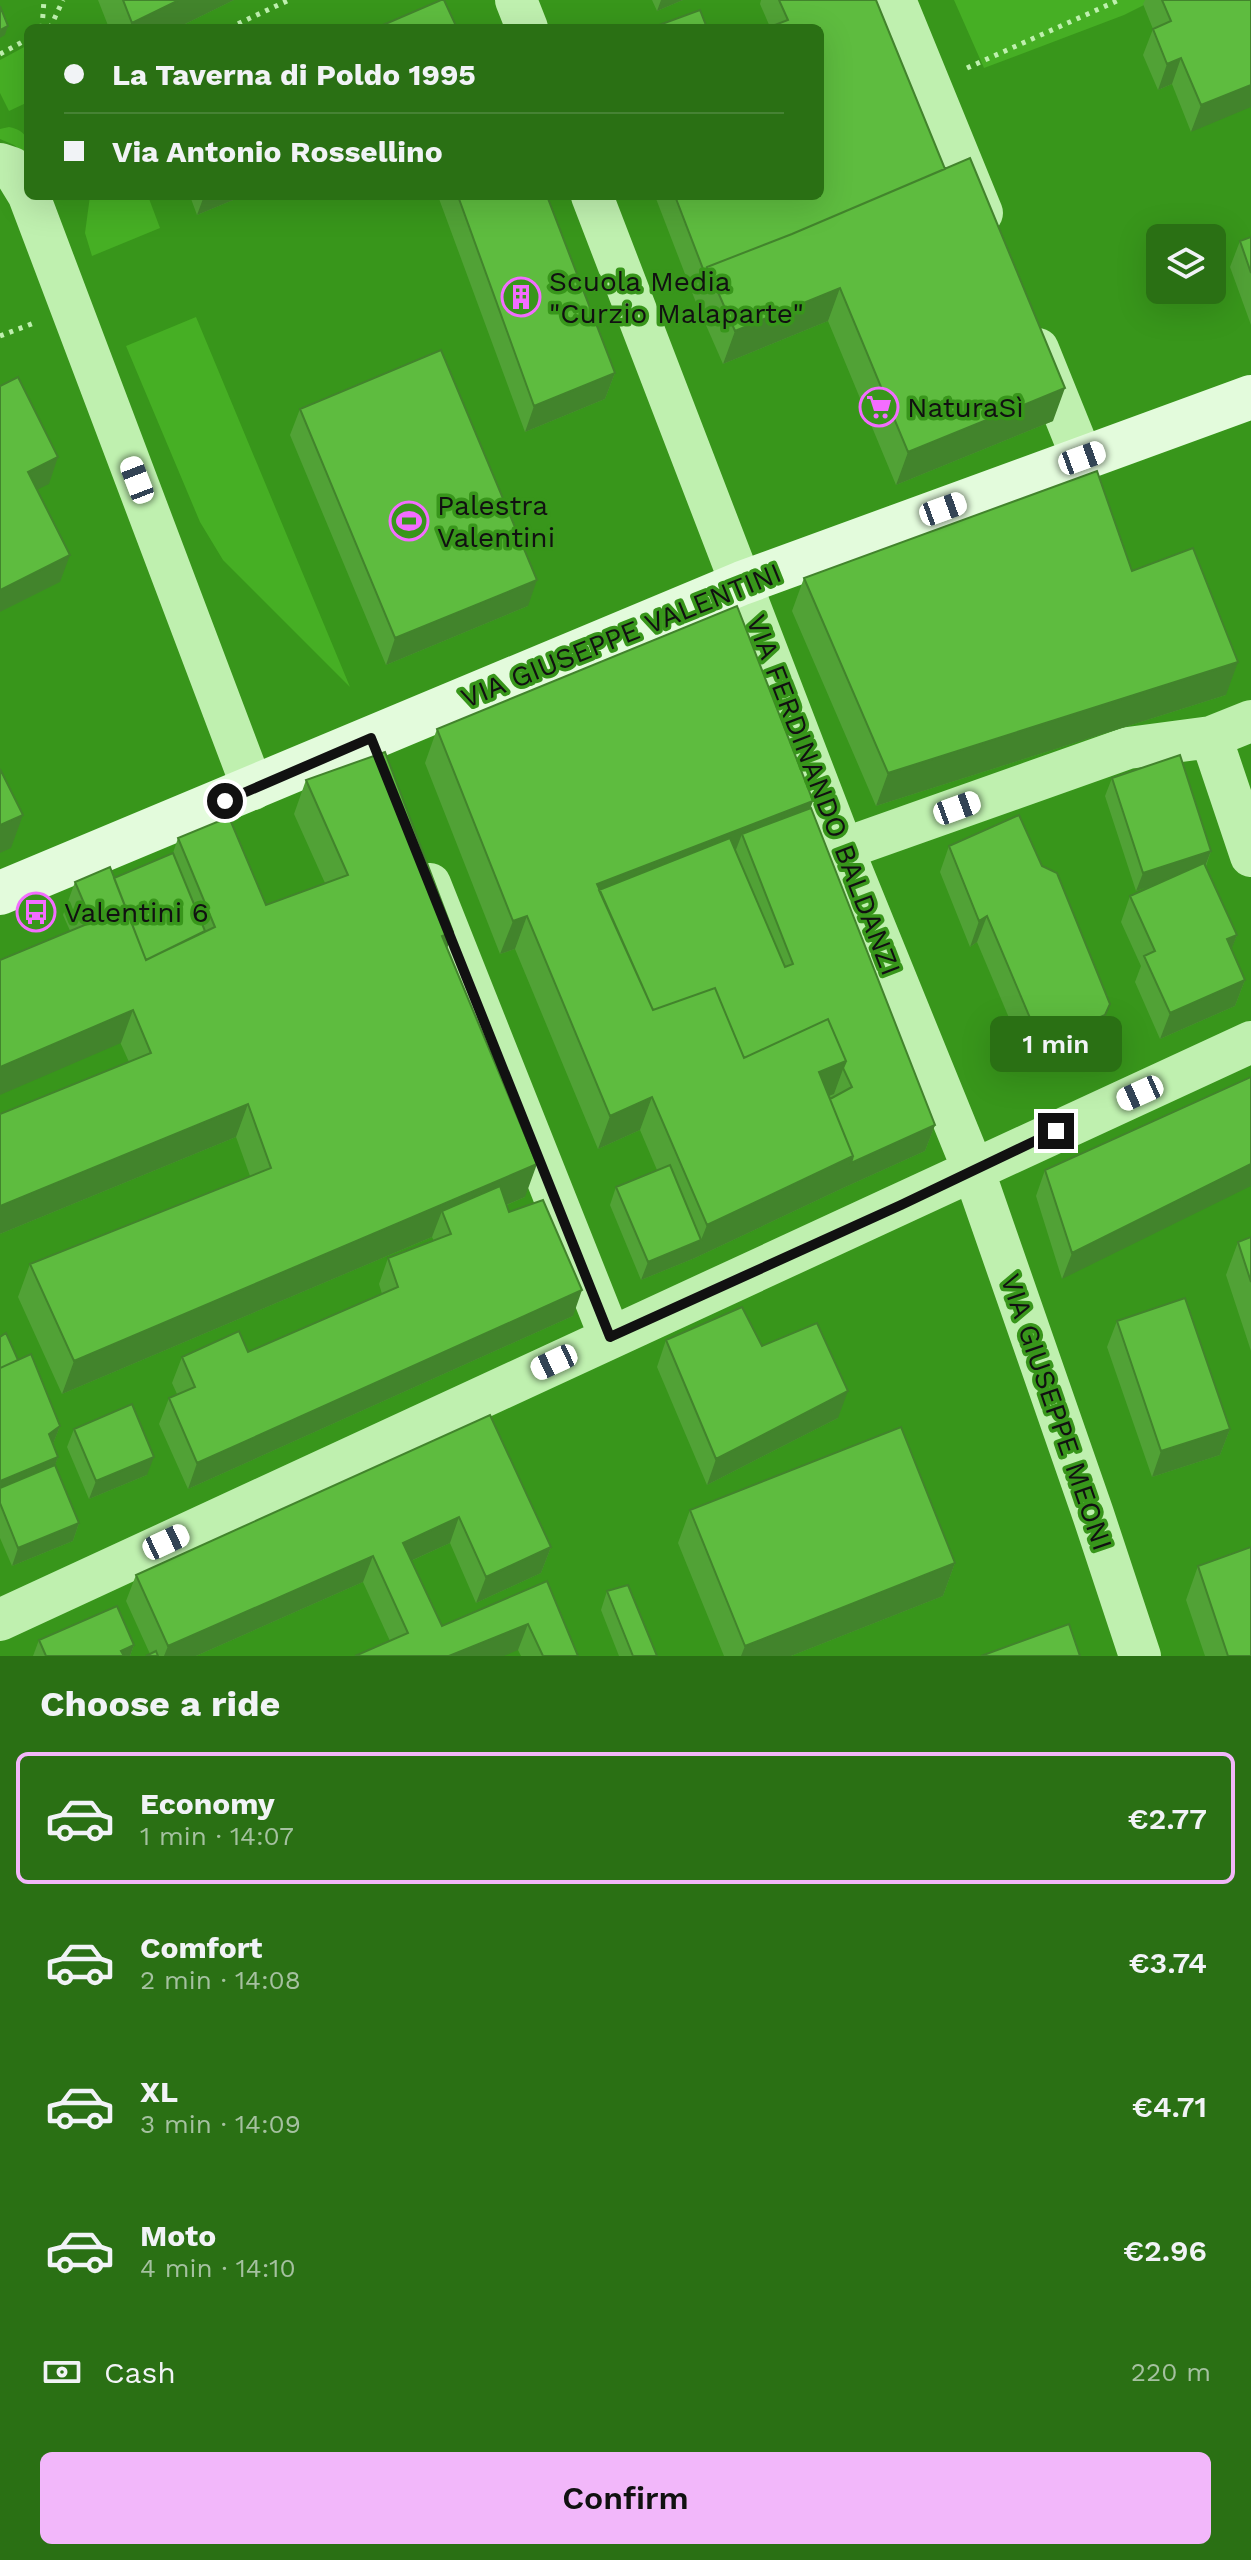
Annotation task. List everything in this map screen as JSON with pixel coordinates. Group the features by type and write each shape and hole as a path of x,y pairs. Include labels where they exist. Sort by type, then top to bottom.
{"street":[{"path":"516,0 525,24"},
{"path":"895,0 994,242"},
{"path":"0,164 12,168 24,188"},
{"path":"30,200 253,789"},
{"name":"VIA FERDINANDO BALDANZI","path":"594,200 843,849 973,1169"},
{"path":"1023,314 1082,458"},
{"name":"VIA GIUSEPPE VALENTINI","path":"0,893 253,789 377,753 742,583 1251,397"},
{"path":"843,849 1128,748 1211,737 1251,721"},
{"path":"1211,737 1251,856"},
{"path":"418,855 610,1337"},
{"path":"0,1620 1251,1042"},
{"name":"VIA GIUSEPPE MEONI","path":"973,1169 1140,1656"}],"path":[{"path":"42,24 44,0"},
{"path":"52,24 63,0"},
{"path":"238,24 289,0"},
{"path":"929,84 1119,0"},
{"path":"0,54 24,41"}],"green space":[{"path":"954,0 1154,0 1124,15 984,68"},
{"path":"24,47 24,104 9,111 0,93 0,60"},
{"path":"9,127 24,135 24,154 0,139 0,129"},
{"path":"89,200 150,200 160,228 92,256 85,233"},
{"path":"196,317 350,687 223,560 200,522 126,346"}],"building":[{"path":"123,0 179,0 132,23"},
{"path":"444,0 455,24 385,24"},
{"path":"779,0 876,0 945,169 707,267 705,274 677,200 824,200 824,24 778,24 788,20"},
{"path":"1162,0 1251,0 1251,85 1201,105 1181,58 1167,64 1153,29 1171,21"},
{"path":"0,6 8,26 0,30"},
{"path":"700,10 705,24 662,24"},
{"path":"970,158 1065,388 908,452 840,288 735,331 707,267"},
{"name":"Scuola Media \"Curzio Malaparte\"","path":"459,200 549,200 615,373 534,406"},
{"path":"1251,237 1251,273 1240,241"},
{"name":"Palestra Valentini","path":"441,350 537,580 395,638 300,409"},
{"path":"18,377 58,457 28,472 70,555 0,590 0,386"},
{"path":"1097,471 1132,571 1193,548 1238,662 888,773 804,578"},
{"path":"737,606 813,801 597,884 653,1010 715,988 744,1058 828,1019 846,1061 819,1072 853,1156 707,1225 652,1097 610,1116 527,916 513,921 437,729"},
{"path":"385,752 453,932 442,936 537,1164 74,1361 30,1264 271,1168 248,1104 0,1206 0,1114 151,1053 133,1010 0,1067 0,960 92,922 75,882 110,867 146,960 215,927 178,838 229,817 266,905 348,875 306,780"},
{"path":"1180,755 1211,851 1143,873 1112,778"},
{"path":"0,769 23,815 0,825"},
{"path":"811,808 935,1125 851,1163 853,1156 830,1099 852,1087 843,1068 846,1061 828,1019 744,1058 715,988 653,1010 599,890 730,838 785,967 793,964 742,834"},
{"path":"1019,815 1042,866 1057,873 1110,1004 1105,1015 1041,1044 987,916 979,921 949,846"},
{"path":"173,853 205,931 146,960 114,878"},
{"path":"1204,863 1237,935 1227,939 1245,980 1170,1013 1144,956 1155,951 1130,896"},
{"path":"1251,1077 1251,1164 1072,1253 1045,1170"},
{"path":"670,1165 701,1240 648,1262 616,1187"},
{"path":"500,1186 509,1212 543,1200 582,1290 197,1463 169,1398 195,1387 182,1357 239,1331 248,1352 398,1287 388,1258 451,1234 442,1211"},
{"path":"1251,1237 1251,1282 1238,1242"},
{"path":"1185,1298 1230,1429 1161,1451 1117,1321"},
{"path":"742,1307 762,1346 817,1323 848,1391 716,1459 666,1340"},
{"path":"6,1333 18,1360 0,1368 0,1337"},
{"path":"31,1354 60,1426 49,1434 58,1457 0,1481 0,1368"},
{"path":"132,1404 154,1457 96,1481 74,1429"},
{"path":"490,1415 551,1547 486,1577 459,1517 403,1543 442,1626 547,1581 578,1656 543,1656 528,1624 449,1656 355,1656 408,1633 373,1556 168,1646 136,1575"},
{"path":"901,1427 955,1563 745,1646 690,1510"},
{"path":"55,1465 79,1523 18,1548 0,1503 0,1488"},
{"path":"1251,1547 1251,1656 1228,1656 1198,1566"},
{"path":"628,1585 657,1656 633,1656 607,1591"},
{"path":"117,1606 134,1645 121,1651 124,1656 46,1656 39,1640"},
{"path":"1069,1624 1080,1656 981,1656"}],"place":[{"name":"Scuola Media \"Curzio Malaparte\"","path":"521,297"},
{"name":"NaturaSì","path":"879,407"},
{"name":"Palestra Valentini","path":"409,521"},
{"name":"Valentini 6","path":"36,912"}],"route":[{"path":"225,801 371,738 610,1337 1056,1131"}]}
